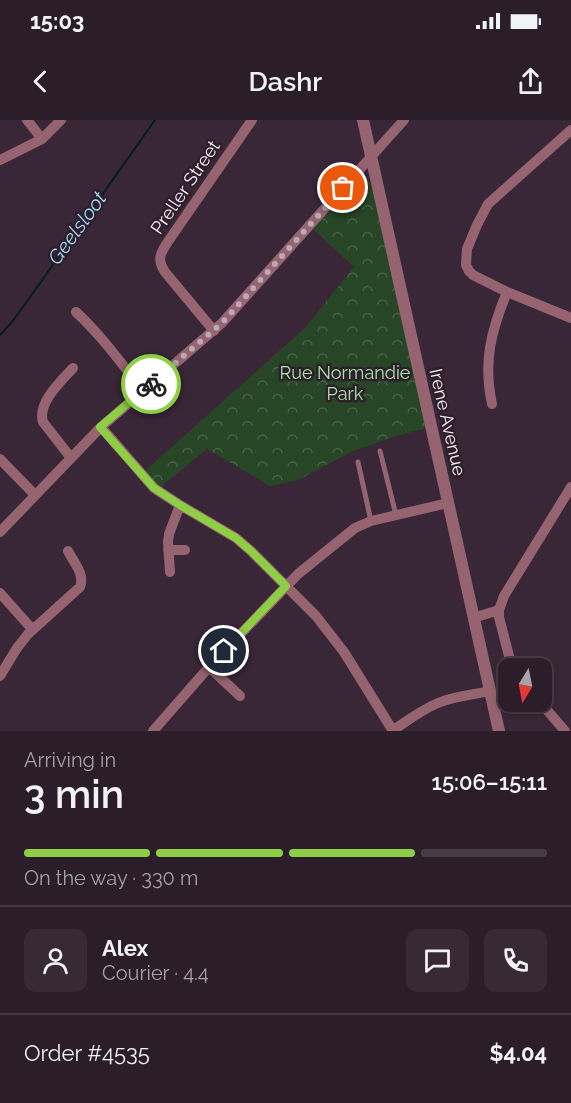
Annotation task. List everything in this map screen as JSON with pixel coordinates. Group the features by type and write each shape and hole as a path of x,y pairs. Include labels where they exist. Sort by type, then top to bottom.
{"street":[{"path":"27,120 42,138"},
{"path":"0,160 42,138 61,120"},
{"name":"Preller Street","path":"214,331 165,272 160,264 160,258 167,243 252,120"},
{"name":"Irene Avenue","path":"363,120 499,731"},
{"path":"0,532 100,427 214,331 404,120"},
{"path":"563,120 571,130 488,204 472,238 466,265 473,275 507,292 571,318"},
{"path":"492,404 488,385 491,335 507,292"},
{"path":"76,312 143,391"},
{"path":"71,458 43,422 41,416 43,406 72,368"},
{"path":"100,427 154,488 236,538 315,616 335,640 393,731 438,703 490,691"},
{"path":"0,459 35,495"},
{"path":"509,658 499,617 504,596 571,486"},
{"path":"153,731 209,667 286,586 326,550 355,528 371,520 448,503"},
{"path":"170,572 168,550 170,534 180,505"},
{"path":"559,507 571,510"},
{"path":"168,550 185,550"},
{"path":"0,676 22,639 80,587 82,575 68,551"},
{"path":"2,596 32,629"},
{"path":"473,618 499,610"},
{"path":"209,667 240,696"},
{"path":"549,712 565,731"}],"lane":[{"path":"380,451 396,515"},
{"path":"358,462 371,520"}],"green space":[{"name":"Rue Normandie Park","path":"359,179 365,179 371,183 426,428 351,452 298,480 270,486 207,449 159,488 145,471 305,328 354,267 313,229"}],"waterway":[{"name":"Geelsloot","path":"0,335 28,300 155,120"}],"way so far":[{"path":"151,384 222,323 343,188"}],"route":[{"path":"151,384 100,427 161,494 236,538 286,586 224,651"}]}
